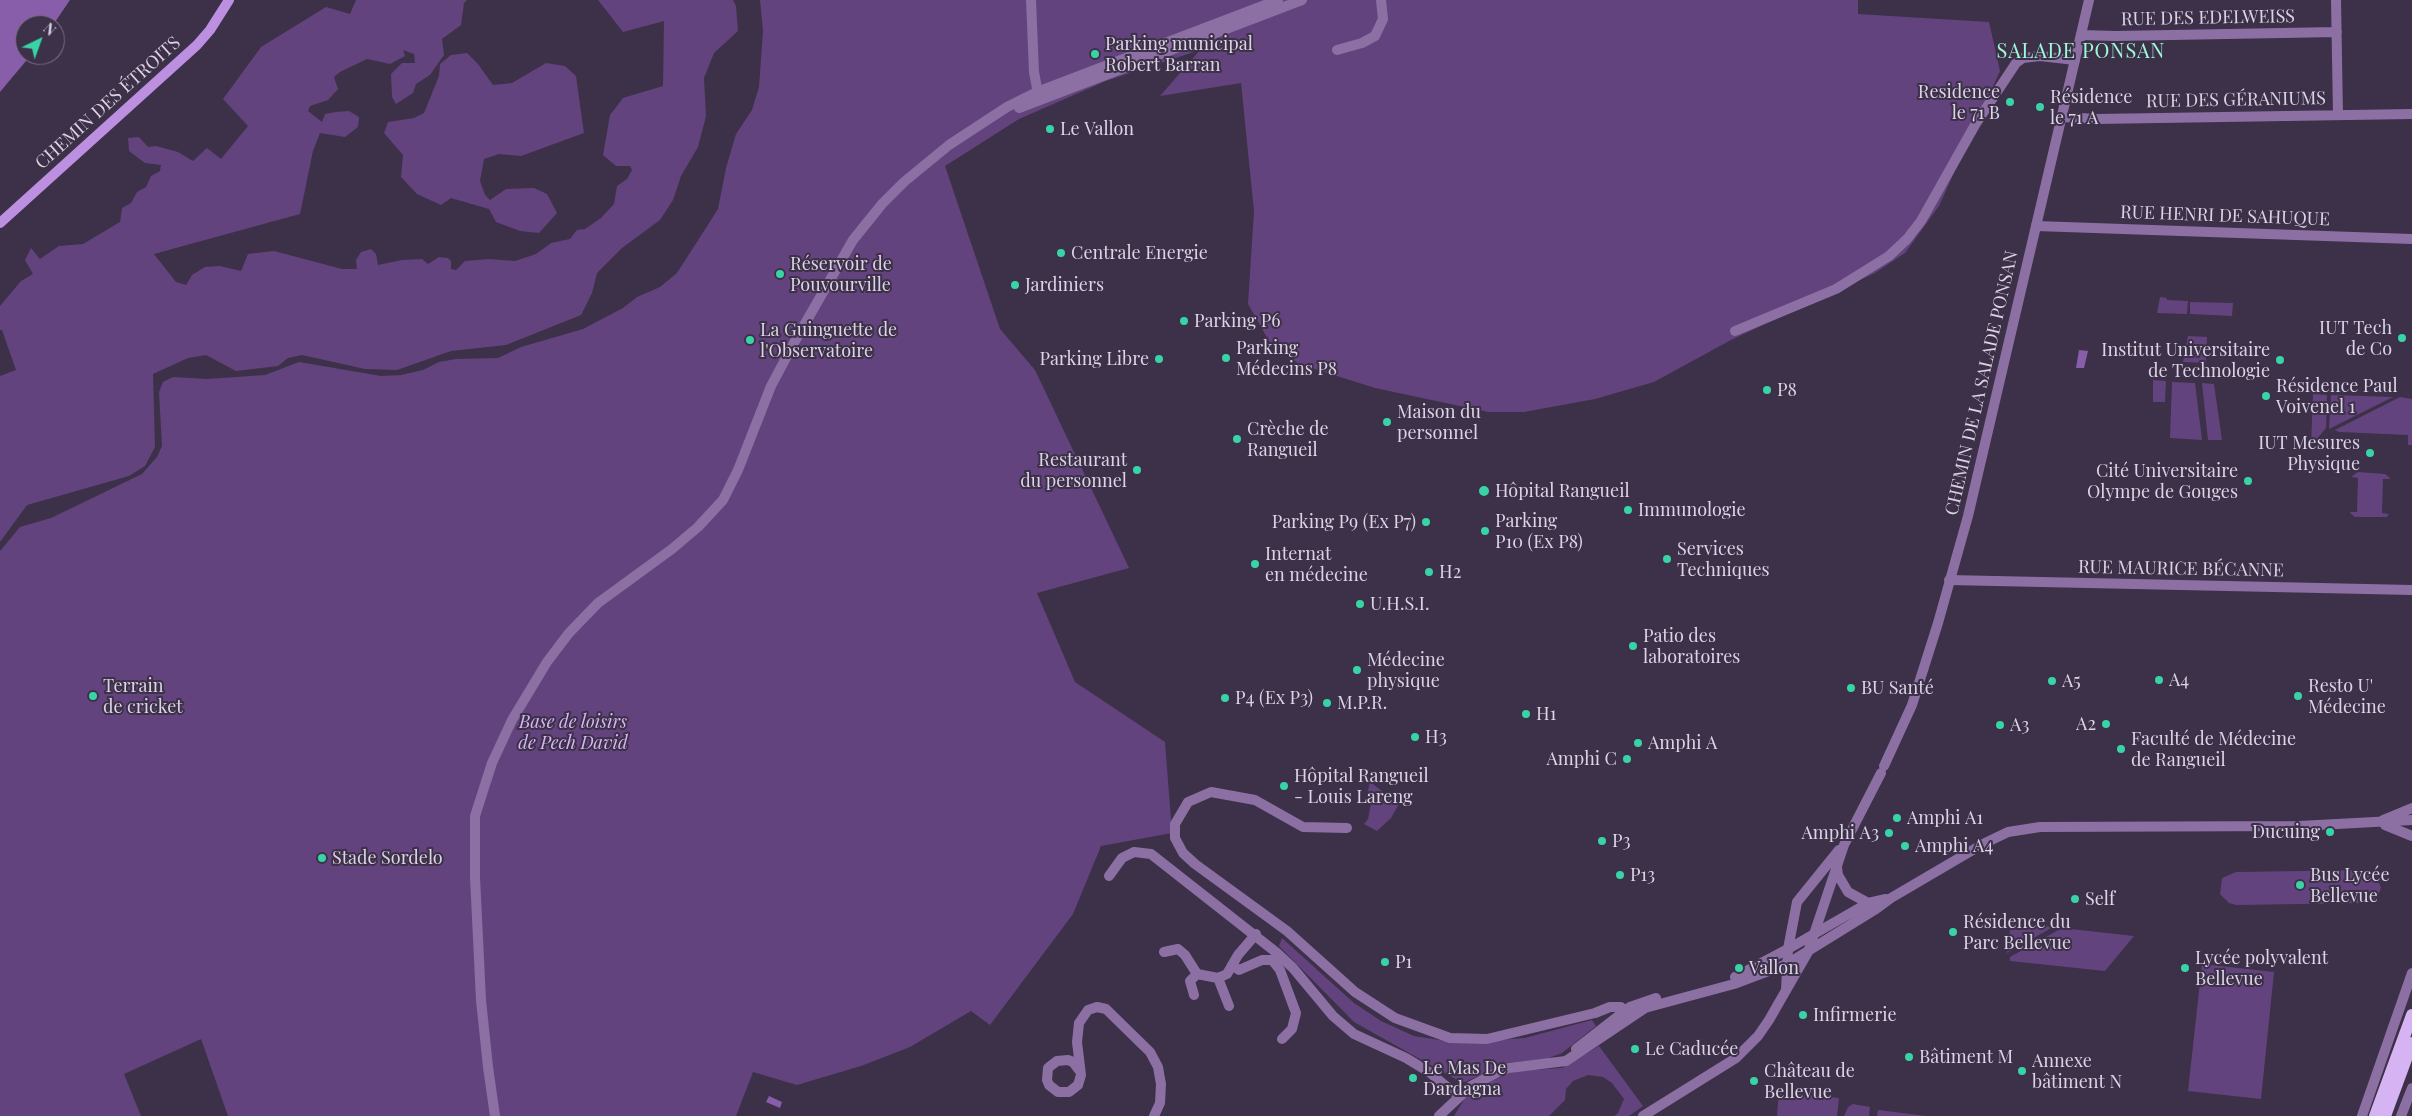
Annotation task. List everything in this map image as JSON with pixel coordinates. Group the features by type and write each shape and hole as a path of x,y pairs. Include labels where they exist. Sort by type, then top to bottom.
{"main road":[{"name":"CHEMIN DES ÉTROITS","path":"0,223 197,45 210,30 229,0"},
{"path":"2375,1116 2412,1015"},
{"path":"2385,1116 2412,1043"}],"street":[{"path":"1030,0 1038,96"},
{"path":"495,1116 482,1007 474,834 480,796 492,762 512,720 547,662 569,633 598,603 698,527 723,500 735,478 763,404 780,367 863,227 882,204 910,177 949,145 988,120 1038,96 1278,0"},
{"path":"1038,96 1302,0"},
{"path":"1337,50 1362,43 1375,36 1383,19 1381,0"},
{"name":"CHEMIN DE LA SALADE PONSAN","path":"1808,952 1844,845 1883,770 1912,705 1938,624 1968,516 2089,0"},
{"path":"2336,0 2338,115"},
{"name":"RUE DES EDELWEISS","path":"2081,35 2337,32"},
{"path":"1736,331 1836,289 1889,256 1907,239 1920,221 1975,125 2016,63 2023,58 2040,56 2075,60"},
{"name":"RUE DES GÉRANIUMS","path":"2062,117 2079,119 2412,114"},
{"name":"RUE HENRI DE SAHUQUE","path":"2036,226 2412,239"},
{"name":"RUE MAURICE BÉCANNE","path":"1949,580 2412,590"},
{"path":"1347,828 1303,827 1255,800 1211,792 1188,802 1176,824 1175,838 1183,854 1195,864 1287,931 1355,992 1394,1018 1450,1038 1487,1039 1595,1013 1610,1006 1621,1007 1621,1019"},
{"path":"2377,822 2412,808"},
{"path":"1621,1019 1654,1005 1734,984 1787,964 1891,898 1983,844 2008,832 2023,829 2300,826 2412,820"},
{"path":"2377,822 2412,836"},
{"name":"CHEMIN DE LA SALADE PONSAN","path":"1786,991 1788,949 1797,902 1844,845"},
{"path":"1108,876 1122,858 1134,852 1151,854 1256,934 1293,968 1333,1016 1354,1034 1406,1058 1429,1072 1458,1096"},
{"path":"1837,866 1845,888 1857,898 1868,903"},
{"path":"1439,1116 1458,1096 1486,1077 1509,1068 1555,1063 1577,1056 1640,1002 1733,978 1868,903 1891,898"},
{"path":"1164,952 1178,949 1185,955 1197,974 1218,978 1227,974 1256,934"},
{"path":"1644,1116 1736,1058 1758,1036 1776,1010 1808,952"},
{"path":"1232,965 1239,970 1262,960 1272,960 1280,970 1296,1013 1292,1028 1282,1039"},
{"path":"2362,1116 2412,973"},
{"path":"1194,995 1190,981 1197,974"},
{"path":"1218,978 1229,1006"},
{"path":"1077,1042 1062,1059 1048,1068 1047,1080 1053,1089 1064,1093 1074,1089 1080,1080 1077,1042 1079,1023 1088,1010 1097,1007 1106,1009 1150,1052 1158,1067 1162,1084 1160,1103 1154,1116"},
{"path":"1062,1059 1073,1062 1079,1070"},
{"path":"2402,1116 2412,1088"}],"green space":[{"path":"356,0 467,0 464,3 461,25 442,39 444,55 430,75 416,84 413,93 396,104 392,97 391,74 402,63 415,63 414,54 403,50 405,56 390,64 367,59 340,72 334,77 338,89 328,100 310,106 308,111 322,122 325,114 336,112 349,111 359,117 358,127 345,137 320,133 313,151 300,214 154,254 176,282 186,285 192,275 205,267 220,266 241,271 248,254 274,251 342,269 357,269 356,260 361,252 371,249 376,254 378,265 402,260 422,259 428,264 439,257 448,258 451,261 451,269 456,270 465,261 489,259 515,261 536,254 551,243 570,239 577,230 585,229 601,218 614,204 617,186 627,179 632,170 630,166 616,166 603,155 610,115 623,98 663,86 664,21 623,32 598,0 733,0 736,6 738,31 714,53 704,78 706,116 698,147 681,176 673,200 660,220 622,248 597,273 592,293 581,315 506,345 451,351 397,370 365,369 302,355 288,358 278,366 236,371 206,355 188,358 153,374 155,447 145,466 129,476 27,505 0,542 0,376 16,370 2,330 0,330 0,306 21,281 33,274 25,260 31,248 40,259 59,246 83,244 120,222 122,208 131,203 137,192 146,187 151,176 160,171 161,165 145,163 129,151 128,138 139,137 148,147 156,146 178,152 193,161 207,148 221,159 248,126 223,99 261,47 326,7 350,14"},
{"name":"Base de loisirs de Pech David","path":"760,0 1858,0 1858,14 1989,22 2000,71 1939,206 1905,253 1875,273 1731,340 1654,382 1595,399 1524,412 1488,412 1375,388 1299,364 1269,341 1248,304 1254,211 1241,83 1160,96 1200,50 1106,81 1019,119 945,166 1000,329 1035,370 1129,568 1037,593 1075,682 1165,742 1172,833 1101,846 1073,914 990,1025 971,1011 910,1047 861,1066 797,1085 753,1072 736,1116 228,1116 201,1039 124,1074 141,1116 0,1116 0,551 20,527 51,518 142,474 157,457 162,446 159,392 163,382 173,377 207,379 265,375 299,362 381,376 401,375 423,370 439,362 456,359 498,358 521,347 583,329 623,308 637,297 660,287 677,273 718,209 726,168 736,134 752,110 759,87 763,31"},
{"path":"467,53 478,64 493,85 512,83 546,63 565,66 576,76 584,133 521,156 499,154 484,159 480,181 485,195 490,200 506,189 534,188 547,194 557,213 539,233 520,231 496,222 489,209 451,198 441,205 417,194 401,177 403,155 384,133 388,122 414,118 424,113 439,76 440,64 451,55"},
{"path":"2160,297 2167,298 2167,300 2188,301 2187,314 2157,313"},
{"path":"2190,302 2233,303 2232,316 2190,314"},
{"path":"2188,336 2207,337 2206,363 2183,362"},
{"path":"2153,380 2166,381 2165,402 2153,402"},
{"path":"2172,382 2195,383 2202,440 2170,438"},
{"path":"2202,383 2214,384 2222,440 2208,440"},
{"path":"2313,394 2327,395 2326,428 2311,446"},
{"path":"2331,395 2393,397 2329,429"},
{"path":"2400,397 2412,399 2412,445 2408,445 2408,435 2339,432 2335,430"},
{"path":"2358,472 2385,474 2389,477 2390,479 2383,479 2382,513 2389,514 2387,517 2355,517 2351,514 2350,512 2357,512 2358,478 2351,477"},
{"path":"1370,782 1399,804 1391,818 1377,831 1364,824 1368,819 1371,803 1368,790"},
{"path":"2365,870 2377,878 2381,888 2377,898 2368,903 2236,905 2229,903 2220,894 2222,878 2236,872"},
{"path":"2011,922 2053,927 2007,953"},
{"path":"2062,928 2134,936 2105,971 2010,961 2010,957"},
{"path":"1282,938 1354,1003 1381,1021 1414,1036 1459,1043 1525,1038 1592,1020 1596,1026 1562,1053 1546,1059 1507,1063 1465,1082 1459,1081 1354,1022 1279,946"},
{"path":"2202,964 2274,972 2261,1099 2188,1091"},
{"path":"1599,1046 1643,1106 1629,1116 1614,1116 1618,1113 1624,1099 1612,1083 1603,1077 1588,1075 1573,1081 1566,1089 1565,1100 1549,1116 1454,1116 1465,1098 1481,1085 1516,1071 1562,1068"},
{"path":"1779,1092 1839,1098 1837,1116 1777,1116"},
{"path":"1853,1104 1870,1107 1869,1116 1844,1116 1848,1107"},
{"path":"1878,1110 1926,1116 1877,1116"}],"shaded area":[{"path":"0,0 70,0 60,15 15,15 15,65 23,65 0,92"},
{"path":"2079,350 2088,351 2084,368 2076,368"},
{"path":"769,1096 782,1102 780,1108 766,1102"}],"place":[{"name":"Parking municipal Robert Barran","path":"1095,54"},
{"name":"Residence le 71 B","path":"2010,102"},
{"name":"Résidence le 71 A","path":"2040,107"},
{"name":"Le Vallon","path":"1050,129"},
{"name":"Centrale Energie","path":"1061,253"},
{"name":"Réservoir de Pouvourville","path":"780,274"},
{"name":"Jardiniers","path":"1015,285"},
{"name":"Parking P6","path":"1184,321"},
{"name":"IUT Tech de Co","path":"2402,338"},
{"name":"La Guinguette de l'Observatoire","path":"750,340"},
{"name":"Parking Médecins P8","path":"1226,358"},
{"name":"Parking Libre","path":"1159,359"},
{"name":"Institut Universitaire de Technologie","path":"2280,360"},
{"name":"P8","path":"1767,390"},
{"name":"Résidence Paul Voivenel 1","path":"2266,396"},
{"name":"Maison du personnel","path":"1387,422"},
{"name":"Crèche de Rangueil","path":"1237,439"},
{"name":"IUT Mesures Physique","path":"2370,453"},
{"name":"Restaurant du personnel","path":"1137,470"},
{"name":"Cité Universitaire Olympe de Gouges","path":"2248,481"},
{"name":"Hôpital Rangueil","path":"1484,491"},
{"name":"Immunologie","path":"1628,510"},
{"name":"Parking P9 (Ex P7)","path":"1426,522"},
{"name":"Parking P10 (Ex P8)","path":"1485,531"},
{"name":"Services Techniques","path":"1667,559"},
{"name":"Internat en médecine","path":"1255,564"},
{"name":"H2","path":"1429,572"},
{"name":"U.H.S.I.","path":"1360,604"},
{"name":"Patio des laboratoires","path":"1633,646"},
{"name":"Médecine physique","path":"1357,670"},
{"name":"A4","path":"2159,680"},
{"name":"A5","path":"2052,681"},
{"name":"BU Santé","path":"1851,688"},
{"name":"Terrain de cricket","path":"93,696"},
{"name":"Resto U' Médecine","path":"2298,696"},
{"name":"P4 (Ex P3)","path":"1225,698"},
{"name":"M.P.R.","path":"1327,703"},
{"name":"H1","path":"1526,714"},
{"name":"A2","path":"2106,724"},
{"name":"A3","path":"2000,725"},
{"name":"H3","path":"1415,737"},
{"name":"Amphi A","path":"1638,743"},
{"name":"Faculté de Médecine de Rangueil","path":"2121,749"},
{"name":"Amphi C","path":"1627,759"},
{"name":"Hôpital Rangueil - Louis Lareng","path":"1284,786"},
{"name":"Amphi A1","path":"1897,818"},
{"name":"Ducuing","path":"2330,832"},
{"name":"Amphi A3","path":"1889,833"},
{"name":"P3","path":"1602,841"},
{"name":"Amphi A4","path":"1905,846"},
{"name":"Stade Sordelo","path":"322,858"},
{"name":"P13","path":"1620,875"},
{"name":"Bus Lycée Bellevue","path":"2300,885"},
{"name":"Self","path":"2075,899"},
{"name":"Résidence du Parc Bellevue","path":"1953,932"},
{"name":"P1","path":"1385,962"},
{"name":"Vallon","path":"1739,968"},
{"name":"Lycée polyvalent Bellevue","path":"2185,968"},
{"name":"Infirmerie","path":"1803,1015"},
{"name":"Le Caducée","path":"1635,1049"},
{"name":"Bâtiment M","path":"1909,1057"},
{"name":"Annexe bâtiment N","path":"2022,1071"},
{"name":"Le Mas De Dardagna","path":"1413,1078"},
{"name":"Château de Bellevue","path":"1754,1081"}],"district":[{"name":"SALADE PONSAN","path":"2081,52"}]}
